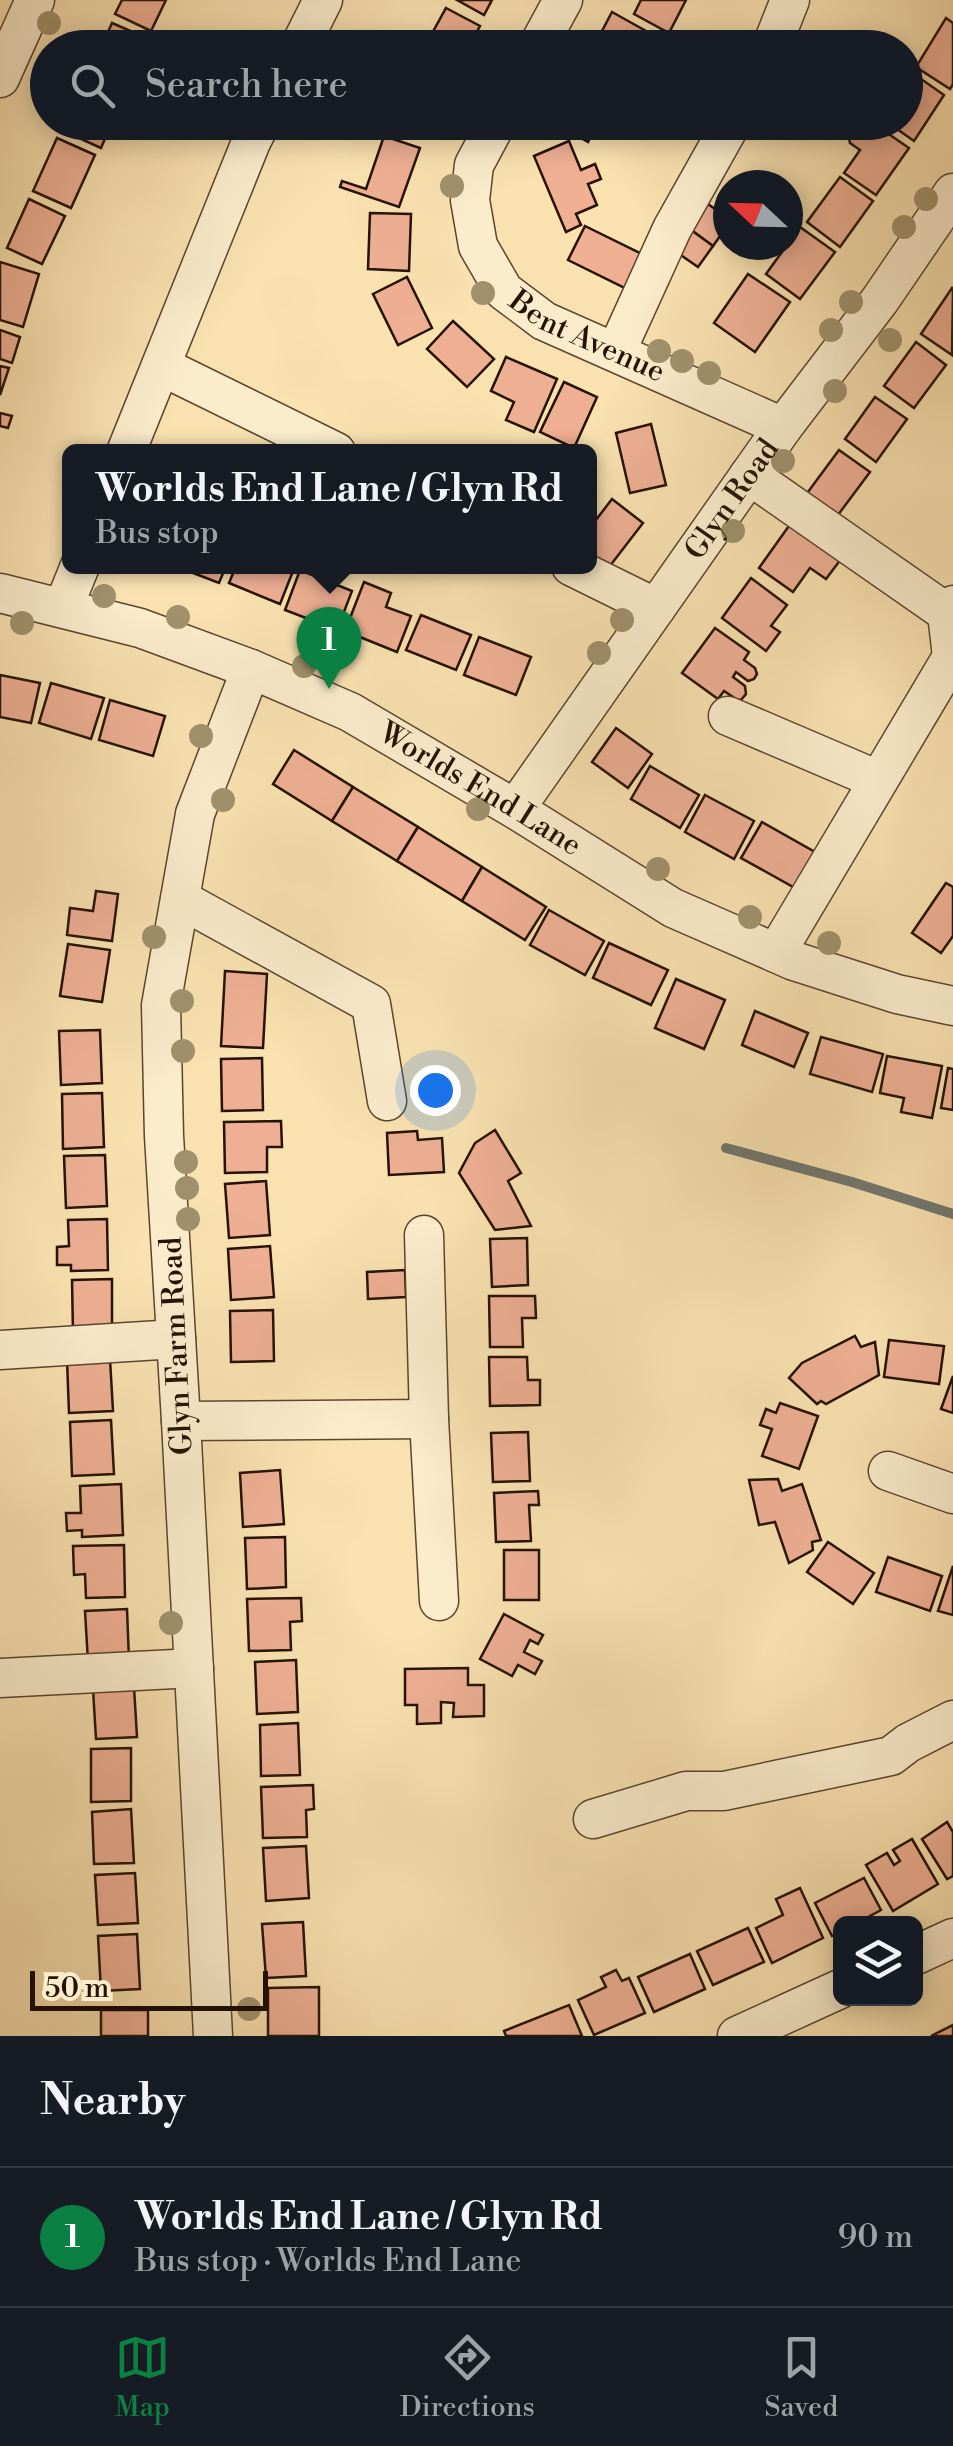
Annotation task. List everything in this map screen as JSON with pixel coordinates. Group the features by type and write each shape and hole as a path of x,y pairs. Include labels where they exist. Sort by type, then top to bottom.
{"street":[{"path":"0,78 35,0"},
{"path":"308,30 323,0"},
{"path":"547,30 563,0"},
{"path":"778,30 790,0"},
{"path":"129,444 253,140"},
{"name":"Bent Avenue","path":"487,140 474,165 470,200 478,246 504,291 544,320 783,427"},
{"path":"616,352 672,229 722,140"},
{"name":"Glyn Road","path":"515,809 953,193"},
{"path":"161,366 320,444"},
{"path":"749,475 950,609 952,657 776,953"},
{"path":"63,608 77,574"},
{"path":"587,574 656,608"},
{"name":"Worlds End Lane","path":"0,593 140,628 350,712 673,908 794,962 897,994 953,1006"},
{"name":"Glyn Farm Road","path":"212,2036 164,1136 162,1005 195,814 250,669"},
{"path":"728,716 878,780"},
{"path":"180,898 371,1004 386,1101"},
{"path":"424,1235 428,1419 439,1601"},
{"path":"0,1350 176,1339"},
{"path":"182,1421 428,1419"},
{"path":"888,1471 953,1494"},
{"path":"0,1678 194,1668"},
{"path":"592,1819 686,1790 724,1791 890,1756 920,1735 953,1720"},
{"path":"923,1953 953,1938"},
{"path":"738,2036 833,1992"}],"building":[{"path":"122,0 166,0 151,30 115,14"},
{"path":"457,0 492,0 484,15"},
{"path":"641,0 686,0 671,30 634,14"},
{"path":"446,8 480,26 478,30 434,30"},
{"path":"612,12 644,30 602,30"},
{"path":"946,18 953,23 950,89 923,72 923,56"},
{"path":"112,23 128,30 109,30"},
{"path":"923,80 944,95 923,127"},
{"path":"56,140 95,155 71,208 33,191"},
{"path":"83,140 104,140 101,148"},
{"path":"383,140 420,148 399,207 340,187 342,181 366,189"},
{"path":"849,140 897,140 909,148 876,195 844,173 860,150"},
{"path":"569,141 581,170 595,164 601,179 588,184 597,205 576,214 581,225 566,232 534,156"},
{"path":"840,177 873,201 840,247 807,222"},
{"path":"29,199 65,216 42,264 7,248"},
{"path":"705,202 713,208 713,246 687,227"},
{"path":"370,213 411,214 409,271 368,269"},
{"path":"585,226 648,257 631,291 568,260"},
{"path":"687,227 713,246 698,267 672,249"},
{"path":"803,229 835,252 800,299 766,274 776,260 803,260"},
{"path":"0,262 39,274 23,327 0,320"},
{"path":"748,274 790,302 755,352 714,323"},
{"path":"407,277 432,328 398,345 373,294"},
{"path":"953,289 952,355 921,334"},
{"path":"453,321 494,359 467,387 427,349"},
{"path":"0,330 20,337 12,363 0,359"},
{"path":"916,342 946,365 914,408 884,386"},
{"path":"506,357 557,379 534,432 506,420 514,402 491,391"},
{"path":"0,366 9,368 0,395"},
{"path":"564,382 597,397 576,444 566,444 540,432"},
{"path":"875,397 907,419 876,462 845,439"},
{"path":"0,413 12,416 8,428 0,426"},
{"path":"651,424 666,485 630,493 616,433"},
{"path":"839,450 870,472 832,523 802,500"},
{"path":"612,499 643,523 606,571 597,564 597,519"},
{"path":"791,523 841,559 826,579 810,568 793,592 759,568"},
{"path":"196,574 223,574 219,583"},
{"path":"233,574 292,574 280,604 229,583"},
{"path":"298,574 310,574 352,591 337,630 285,610"},
{"path":"751,578 787,605 771,626 780,632 766,651 722,618"},
{"path":"364,582 391,593 386,607 411,616 397,652 345,631"},
{"path":"421,615 471,635 456,670 406,650"},
{"path":"715,628 749,652 744,660 755,668 754,679 748,681 736,672 733,677 745,686 746,694 741,700 724,691 718,699 682,673"},
{"path":"479,637 531,657 516,695 464,675"},
{"path":"0,675 40,683 31,723 0,717"},
{"path":"51,683 104,698 91,739 39,723"},
{"path":"110,700 165,716 153,756 99,740"},
{"path":"616,728 652,754 628,788 592,762"},
{"path":"294,750 353,787 332,821 273,784"},
{"path":"650,766 699,795 680,828 631,799"},
{"path":"353,787 418,827 397,861 332,821"},
{"path":"705,795 754,821 734,859 685,832"},
{"path":"762,822 815,852 795,888 741,858"},
{"path":"418,827 482,867 462,901 397,861"},
{"path":"482,867 546,907 525,940 462,901"},
{"path":"946,883 953,887 953,936 941,953 912,933"},
{"path":"96,891 118,894 112,941 67,935 70,908 93,911"},
{"path":"549,910 604,941 585,975 530,945"},
{"path":"609,943 668,970 651,1005 593,978"},
{"path":"68,944 110,950 102,1002 60,996"},
{"path":"225,971 267,974 263,1048 221,1046"},
{"path":"676,979 725,1000 704,1049 655,1028"},
{"path":"755,1011 808,1033 794,1067 742,1045"},
{"path":"100,1030 102,1083 61,1085 59,1031"},
{"path":"821,1037 883,1054 872,1092 810,1074"},
{"path":"887,1056 942,1066 932,1118 901,1112 904,1098 880,1093"},
{"path":"262,1058 263,1110 222,1111 221,1059"},
{"path":"948,1068 953,1069 953,1110 941,1108"},
{"path":"102,1093 104,1147 63,1149 62,1094"},
{"path":"281,1121 282,1147 267,1147 267,1172 225,1173 224,1122"},
{"path":"495,1130 521,1173 508,1181 531,1226 495,1230 459,1173 475,1143"},
{"path":"417,1131 418,1140 442,1138 444,1172 389,1175 387,1133"},
{"path":"105,1155 107,1206 66,1208 64,1156"},
{"path":"266,1181 270,1235 229,1238 225,1184"},
{"path":"107,1219 108,1270 71,1271 71,1265 57,1265 57,1247 69,1246 68,1220"},
{"path":"527,1238 528,1285 492,1287 490,1239"},
{"path":"270,1246 274,1297 231,1300 228,1249"},
{"path":"405,1270 406,1297 368,1299 367,1272"},
{"path":"112,1279 112,1333 73,1333 72,1280"},
{"path":"489,1296 535,1296 536,1318 522,1318 523,1347 490,1347"},
{"path":"273,1310 274,1361 231,1362 230,1311"},
{"path":"855,1336 861,1347 875,1342 879,1375 826,1404 817,1404 789,1378 802,1363"},
{"path":"889,1340 944,1346 939,1384 884,1377"},
{"path":"489,1357 527,1357 528,1380 540,1380 540,1405 490,1406"},
{"path":"110,1359 113,1411 69,1413 67,1360"},
{"path":"953,1376 953,1413 941,1409"},
{"path":"780,1403 818,1416 799,1469 762,1456 772,1429 760,1425 766,1409 776,1413"},
{"path":"111,1420 114,1474 72,1476 70,1422"},
{"path":"528,1432 530,1481 493,1482 491,1433"},
{"path":"280,1470 284,1524 243,1527 240,1473"},
{"path":"778,1479 782,1491 802,1484 821,1540 812,1542 813,1550 789,1563 775,1522 759,1525 749,1480"},
{"path":"121,1484 123,1535 82,1537 82,1530 67,1531 66,1513 81,1513 80,1486"},
{"path":"538,1491 539,1505 529,1505 531,1541 496,1542 494,1493"},
{"path":"285,1537 286,1587 247,1589 245,1538"},
{"path":"828,1542 874,1573 853,1604 807,1572"},
{"path":"124,1545 125,1597 86,1598 85,1574 74,1575 73,1546"},
{"path":"504,1550 539,1550 539,1600 504,1600"},
{"path":"888,1557 942,1576 930,1611 876,1592"},
{"path":"953,1566 953,1615 938,1611"},
{"path":"301,1598 302,1621 290,1622 291,1650 249,1651 247,1599"},
{"path":"127,1609 129,1660 88,1662 85,1611"},
{"path":"504,1614 543,1635 538,1644 530,1640 524,1652 542,1661 535,1674 518,1665 512,1676 480,1659"},
{"path":"296,1660 298,1712 257,1714 255,1662"},
{"path":"468,1668 468,1685 484,1685 484,1716 453,1717 454,1703 441,1702 441,1723 417,1724 417,1705 405,1705 405,1669"},
{"path":"134,1687 137,1737 96,1739 93,1689"},
{"path":"298,1723 300,1775 261,1776 260,1725"},
{"path":"131,1748 131,1801 91,1802 91,1749"},
{"path":"313,1785 314,1809 306,1810 307,1837 263,1838 261,1787"},
{"path":"131,1809 134,1863 94,1864 92,1812"},
{"path":"947,1822 953,1832 953,1876 947,1879 922,1839"},
{"path":"912,1839 938,1884 893,1911 866,1865 887,1853 894,1865 900,1861 893,1850"},
{"path":"306,1846 309,1898 266,1901 263,1848"},
{"path":"135,1873 138,1923 98,1925 95,1875"},
{"path":"864,1878 881,1910 870,1916 833,1916 832,1936 815,1903"},
{"path":"800,1888 823,1938 772,1963 756,1928 783,1915 776,1899"},
{"path":"303,1922 306,1976 266,1978 262,1924"},
{"path":"748,1928 764,1962 713,1985 697,1951"},
{"path":"137,1934 140,1989 101,1991 98,1936"},
{"path":"690,1954 705,1989 654,2012 638,1977"},
{"path":"616,1970 622,1981 629,1978 645,2013 594,2035 578,2000 606,1987 601,1977"},
{"path":"319,1987 319,2036 268,2036 268,1988"},
{"path":"569,2005 582,2036 506,2036 504,2031"},
{"path":"101,2010 148,2010 148,2036 101,2036"},
{"path":"953,2025 953,2036 931,2036"}],"waterway":[{"path":"726,1148 953,1214"}],"place":[{"name":"Worlds End Lane / Glyn Rd","path":"329,689"}]}
